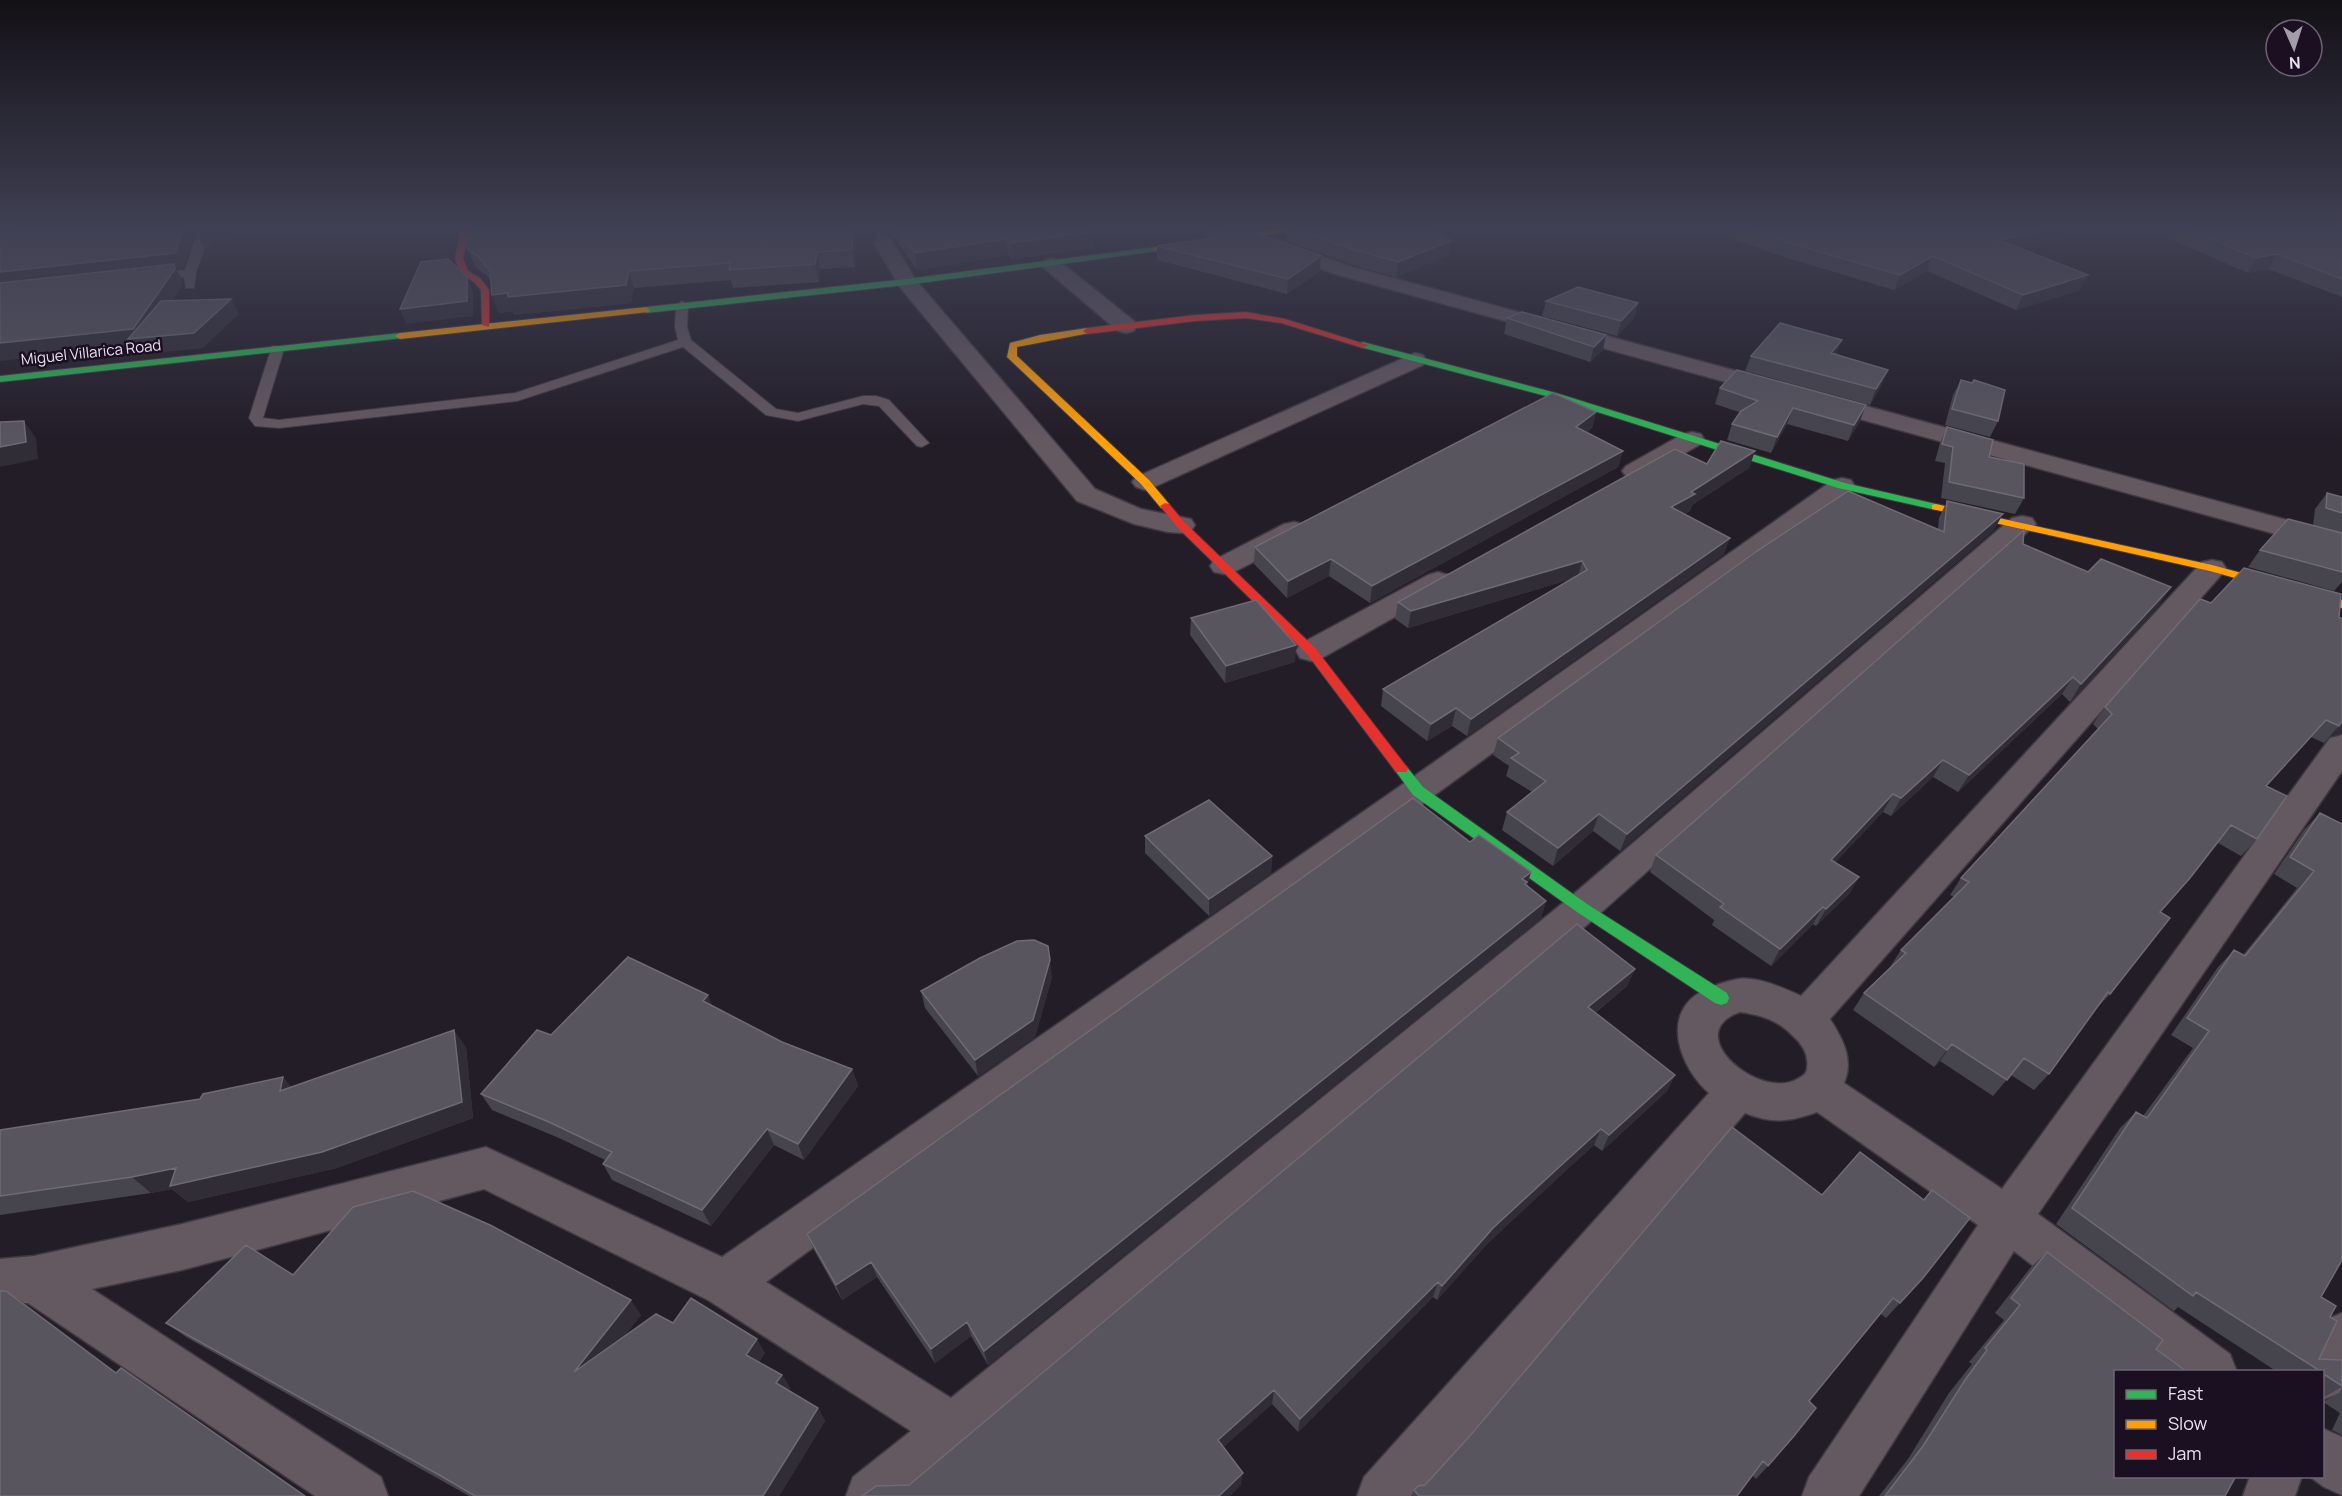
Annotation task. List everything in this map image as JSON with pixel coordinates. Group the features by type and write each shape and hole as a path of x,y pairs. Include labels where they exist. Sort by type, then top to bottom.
{"street":[{"path":"485,299 486,326"},
{"name":"Miguel Villarica Road","path":"0,379 742,299"},
{"path":"920,299 1086,495 1119,512 1156,523 1181,525"},
{"path":"1093,299 1126,326"},
{"path":"1448,299 2338,542"},
{"path":"1721,998 1582,908 1418,791 1311,651 1181,525 1145,482 1012,357 1014,345 1040,338 1126,326 1246,315 1282,321 1415,360 1553,395 1842,486 2022,524 2212,568 2342,604"},
{"path":"1145,482 1415,360"},
{"path":"1522,412 1553,395"},
{"path":"1610,485 1692,439"},
{"path":"725,1283 1418,791 1842,486"},
{"path":"1224,566 1319,516"},
{"path":"872,1496 1582,908 2022,524"},
{"path":"1804,1020 2212,568"},
{"path":"1311,651 1455,571"},
{"path":"1828,1496 2008,1219 2342,746"},
{"path":"1740,995 1762,998 1785,1006 1804,1020 1819,1037 1827,1055 1829,1074 1820,1090 1805,1100 1784,1103 1760,1101 1737,1091 1718,1076 1703,1058 1696,1039 1697,1021 1705,1008 1721,998 1740,995"},
{"path":"1820,1090 2008,1219 2211,1370"},
{"path":"1383,1496 1737,1091"},
{"path":"17,1280 182,1247 486,1168 725,1283 952,1428"},
{"path":"17,1280 362,1496"},
{"path":"2324,1371 2342,1337"},
{"path":"2324,1456 2342,1469"},
{"path":"2269,1496 2275,1478"}],"lane":[{"path":"682,305 681,327 685,342 771,412 798,417 863,400 876,400 884,403 922,443"},
{"path":"277,349 256,418 260,423 279,424 517,398 685,342"}],"building":[{"path":"0,299 154,299 133,329 0,343"},
{"path":"231,299 194,333 128,339 161,301"},
{"path":"405,299 467,299 467,301 400,309"},
{"path":"1551,299 1622,299 1638,303 1621,321 1546,301"},
{"path":"1522,312 1606,335 1594,347 1507,318"},
{"path":"1780,323 1842,340 1831,353 1888,370 1876,389 1751,356"},
{"path":"1737,370 1866,405 1854,425 1793,408 1777,437 1732,424 1741,411 1758,401 1720,388"},
{"path":"1961,380 1972,383 1974,380 2005,390 1998,421 1952,409"},
{"path":"1553,393 1596,412 1576,427 1623,451 1372,586 1331,559 1288,581 1255,547"},
{"path":"24,421 26,442 0,447 0,422"},
{"path":"1947,427 1993,440 1989,457 2024,464 2024,498 1949,482 1953,447 1942,444"},
{"path":"1721,441 1755,451 1691,492 1695,494 1671,507 1730,538 1471,719 1456,708 1431,724 1383,689 1587,570 1582,561 1411,611 1398,602 1675,449 1707,464"},
{"path":"1848,491 1944,532 1947,501 2003,514 1627,834 1599,814 1558,848 1507,812 1546,781 1511,758 1519,753 1498,738 1757,551"},
{"path":"2327,493 2342,497 2342,513 2326,508"},
{"path":"2288,519 2342,533 2342,572 2260,550"},
{"path":"2024,530 2023,544 2088,572 2101,559 2171,587 2081,684 2073,677 1969,775 1943,760 1901,798 1893,794 1831,860 1859,877 1826,909 1823,907 1780,949 1720,907 1724,904 1656,855"},
{"path":"2244,568 2341,594 2339,617 2342,619 2342,721 2339,726 2326,720 2266,786 2287,796 2257,839 2231,825 2160,912 2170,918 2110,994 2108,992 2049,1074 2024,1058 2007,1080 1952,1044 1947,1050 1864,993 1906,953 1901,950 1969,882 1961,878 2112,714 2105,707 2200,599 2211,603"},
{"path":"1256,600 1296,645 1226,666 1191,618"},
{"path":"1413,798 1470,842 1479,835 1531,872 1522,879 1546,901 984,1351 967,1322 931,1349 871,1262 836,1285 807,1234"},
{"path":"1209,800 1272,856 1209,899 1145,836"},
{"path":"2320,813 2342,824 2342,1260 2321,1297 2336,1306 2330,1317 2337,1321 2319,1359 2342,1360 2342,1386 2324,1374 2324,1370 2318,1370 2196,1292 2193,1296 2072,1208 2136,1112 2147,1118 2209,1031 2187,1018 2234,950 2245,956 2314,871 2290,857"},
{"path":"1577,924 1635,969 1588,1007 1675,1075 1609,1135 1601,1129 1557,1169 1493,1228 1442,1286 1438,1282 1300,1419 1274,1390 1218,1440 1243,1473 1219,1496 862,1496 876,1486 909,1485"},
{"path":"1034,940 1048,946 1050,960 1033,1020 975,1060 921,991 980,958 1017,941"},
{"path":"628,957 708,995 703,1001 782,1042 852,1069 798,1144 767,1129 702,1210 603,1164 612,1152 549,1122 481,1094 537,1030 551,1035"},
{"path":"454,1030 462,1102 322,1152 170,1186 176,1168 132,1177 0,1196 0,1130 200,1099 203,1094 283,1077 280,1091"},
{"path":"1732,1127 1822,1195 1860,1152 1924,1200 1932,1190 1970,1218 1923,1278 1900,1303 1893,1298 1809,1401 1816,1408 1794,1436 1768,1466 1763,1461 1737,1496 1419,1496 1414,1490 1418,1486 1425,1485 1468,1438"},
{"path":"413,1191 490,1225 631,1300 574,1372 656,1314 673,1323 691,1298 757,1339 746,1355 782,1375 776,1383 818,1408 763,1496 475,1496 166,1323 246,1245 293,1275 353,1207"},
{"path":"2047,1252 2163,1340 2156,1349 2185,1370 2114,1370 2114,1478 2235,1478 2225,1496 1885,1496 1923,1446 1987,1350 1985,1348 2020,1305 2011,1298"},
{"path":"0,1291 6,1291 116,1373 121,1368 305,1496 0,1496"}],"traffic: fast":[{"path":"646,310 750,299"},
{"path":"0,379 400,336"},
{"path":"1363,345 1553,395 1842,486 1936,507"},
{"path":"1401,769 1418,791 1582,908 1721,998"}],"traffic: slow":[{"path":"400,336 646,310"},
{"path":"1087,331 1040,338 1013,345 1012,357 1145,482 1165,506"},
{"path":"1936,507 2212,568 2342,604"}],"traffic: jam":[{"path":"485,299 486,325"},
{"path":"1087,331 1195,318 1246,315 1282,321 1363,345"},
{"path":"1165,506 1181,525 1311,651 1401,769"}]}
